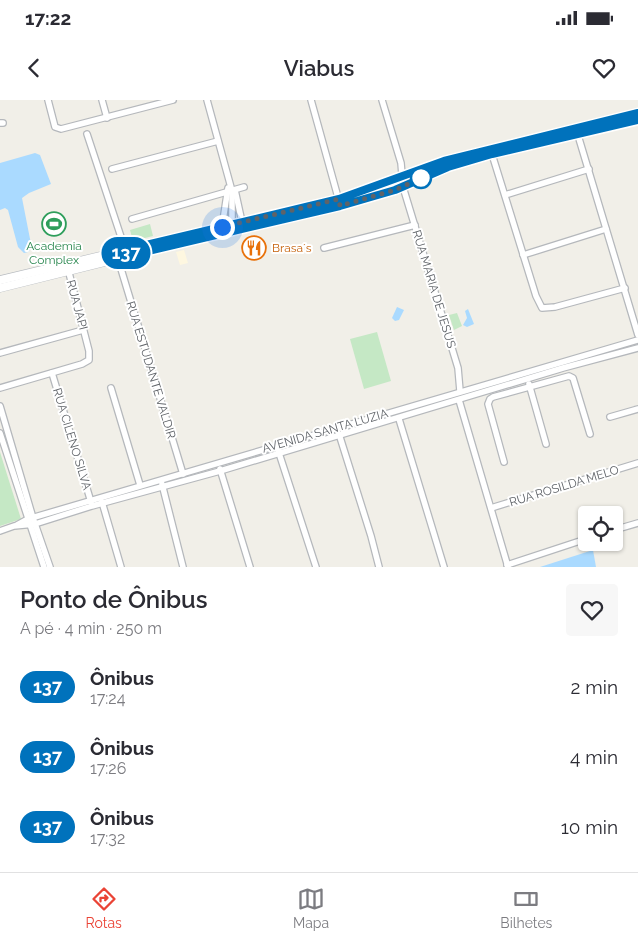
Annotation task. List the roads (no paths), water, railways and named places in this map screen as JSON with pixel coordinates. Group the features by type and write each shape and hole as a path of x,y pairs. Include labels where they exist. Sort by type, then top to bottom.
{"main road":[{"path":"0,280 118,259 126,253 232,224 340,202 444,161 491,152 638,117"},
{"path":"0,288 126,253 403,187 438,170 491,152"}],"street":[{"path":"48,100 57,129 69,128 107,118 156,102 173,100"},
{"path":"102,100 107,118"},
{"path":"207,100 229,184 242,222"},
{"path":"311,100 340,202"},
{"name":"RUA MARIA DE JESUS","path":"382,100 401,163 403,187 458,368 460,391"},
{"path":"577,131 638,334"},
{"path":"87,134 126,253"},
{"path":"112,169 218,141"},
{"path":"491,152 536,296 542,308 549,308 625,288"},
{"path":"504,195 589,169"},
{"path":"132,219 244,186"},
{"path":"232,191 232,224"},
{"path":"222,227 232,191"},
{"path":"324,248 415,226"},
{"path":"523,255 606,230"},
{"name":"RUA ESTUDANTE VALDIR","path":"118,259 185,481"},
{"name":"RUA JAPI","path":"52,372 87,362 90,356 67,268"},
{"path":"0,353 83,330"},
{"name":"AVENIDA SANTA LUZIA","path":"0,531 92,503 160,479 218,464 638,340"},
{"name":"AVENIDA SANTA LUZIA","path":"101,500 148,491 185,481 399,419 527,379 638,348"},
{"path":"0,388 52,372"},
{"name":"RUA CILENO SILVA","path":"52,372 92,503"},
{"path":"504,462 488,401 493,397 567,376 571,377 573,378 590,434"},
{"path":"527,379 546,444"},
{"path":"111,388 143,485 148,491"},
{"path":"459,400 507,566 578,542"},
{"path":"0,406 44,567"},
{"path":"610,417 638,409"},
{"path":"399,419 444,567"},
{"path":"337,429 380,567"},
{"path":"0,433 31,521 50,567"},
{"path":"277,446 316,567"},
{"name":"RUA ROSILDA MELO","path":"491,508 638,463"},
{"path":"218,464 250,567"},
{"path":"160,479 183,567"},
{"path":"101,500 121,567"},
{"path":"623,527 638,523"}],"water":[{"path":"35,153 40,155 51,184 22,198 31,244 31,249 24,253 18,247 8,210 5,208 0,210 0,163"},
{"path":"397,307 404,310 399,320 395,321 392,318"},
{"path":"468,309 474,324 467,327 463,325 467,318 465,311"},
{"path":"593,551 596,567 540,567"}],"place":[{"name":"Academia Complex","path":"54,224"},
{"name":"Brasa´s","path":"254,248"}]}
